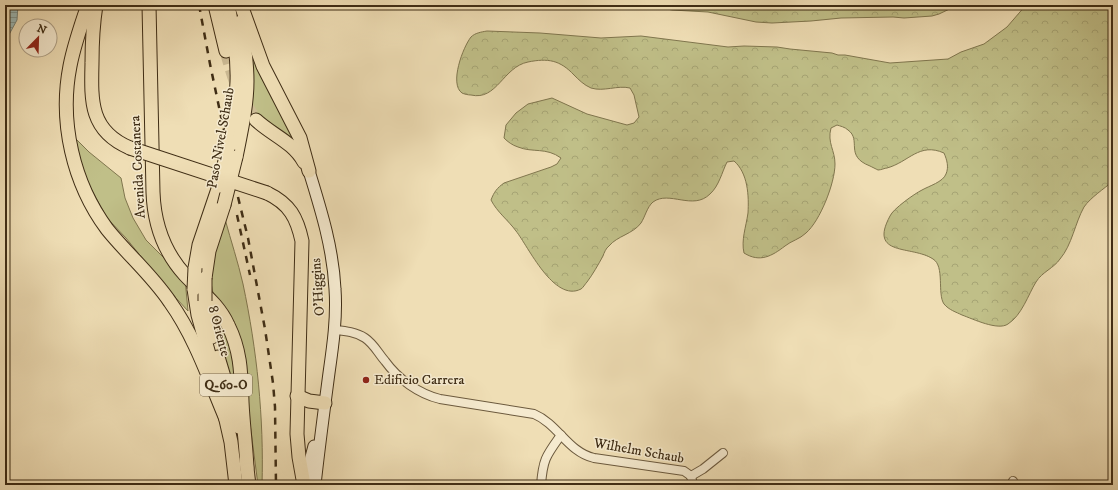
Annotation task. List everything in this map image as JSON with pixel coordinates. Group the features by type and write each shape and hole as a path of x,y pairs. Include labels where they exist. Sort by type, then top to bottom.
{"main road":[{"path":"88,5 72,57 66,90 65,106 67,130 77,169 88,197 102,222 120,245 158,285 182,320 194,344 226,419"},
{"path":"96,5 92,59 92,98 98,120 104,130 113,139 130,148 267,193 279,199 289,209 298,225 302,241 298,450 307,485"},
{"path":"92,59 104,5"},
{"name":"Avenida Costanera","path":"150,5 154,212 161,237 173,259 184,274 214,302 225,318 234,337 241,368 242,401 248,468"},
{"path":"215,5 226,51"},
{"name":"Q-60-O","path":"228,5 238,38"},
{"name":"Q-60-O","path":"237,5 238,38"},
{"path":"241,5 263,66 302,144 309,171"},
{"name":"Paso Nivel Schaub","path":"219,219 224,205 232,152 238,38"},
{"path":"256,120 295,149 301,156 309,171"},
{"path":"281,138 291,136 296,130"},
{"name":"Paso Nivel Schaub","path":"219,186 232,152"},
{"name":"O'Higgins","path":"307,485 325,403 335,330 336,299 333,261 324,222 309,171"},
{"name":"8 Oriente","path":"219,186 199,245 195,268 194,289 198,315 226,419 233,454 236,485"},
{"name":"8 Oriente","path":"219,219 208,251 205,278 205,301 211,330 240,433 248,468 249,485"},
{"path":"298,396 309,401 325,403"}],"street":[{"name":"Wilhelm Schaub","path":"335,330 364,337 372,344 395,373 426,395 440,399 534,414 545,419 579,452 588,456 684,471 691,476"},
{"path":"541,485 544,461 561,435"},
{"path":"693,485 691,476 703,469 723,453"}],"green space":[{"path":"646,5 958,5 932,16 904,18 841,18 772,23 756,22 708,12 672,10"},
{"path":"1026,5 1113,5 1113,181 1087,203 1064,253 1055,265 1041,275 1017,315 1013,320 1004,326 985,324 948,308 942,299 940,274 937,263 933,259 924,255 895,248 888,244 884,238 885,229 892,213 914,195 939,182 944,177 947,171 947,161 944,153 935,150 921,151 895,165 878,170 862,162 858,158 855,153 854,138 852,134 845,128 837,125 831,128 830,133 835,164 830,191 826,201 816,220 806,233 775,253 766,257 755,258 744,253 743,238 748,213 747,185 739,166 734,161 727,162 718,183 710,194 703,199 696,201 666,198 653,202 638,227 616,240 607,248 593,273 581,289 571,291 561,288 543,271 516,231 491,200 496,190 504,183 551,167 557,164 561,158 550,152 524,149 512,144 504,138 506,125 516,113 528,104 552,98 587,114 627,125 634,123 639,117 634,95 630,88 625,87 601,89 591,88 564,66 548,60 528,62 519,65 512,70 494,89 480,96 462,93 458,88 457,82 457,74 461,57 468,42 474,35 487,31 540,33 601,38 641,36 728,47 777,47 832,53 890,63 948,59 961,52 984,44 1007,27"},
{"path":"249,40 299,147 261,121 248,108"},
{"path":"72,135 89,152 121,178 125,198 133,218 146,240 185,279 188,311 107,218 84,176"},
{"path":"225,219 243,284 256,359 261,409 262,485 258,485 248,408 247,376 243,347 224,309 213,293 211,283 211,251"},
{"path":"218,316 235,357 237,402 216,336 222,336"}],"water":[{"path":"5,5 18,5 17,20 5,42"}],"tunnel":[{"path":"226,51 234,79 241,96 256,120"}],"railway":[{"path":"199,5 237,193 248,238 265,329 275,407 276,485"},
{"path":"237,215 250,275"}],"place":[{"name":"Edificio Carrera","path":"366,380"}]}
